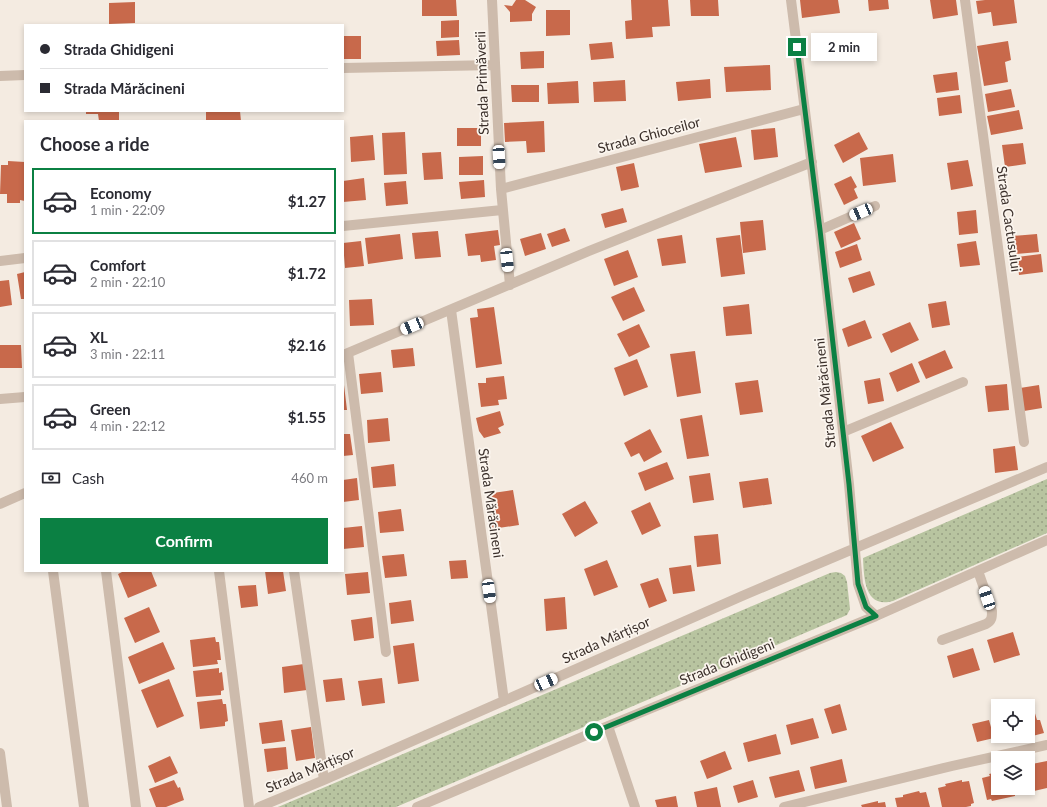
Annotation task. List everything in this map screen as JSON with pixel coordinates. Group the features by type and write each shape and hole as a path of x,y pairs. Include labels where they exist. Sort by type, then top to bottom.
{"street":[{"name":"Strada Primăverii","path":"492,0 500,189 510,285"},
{"name":"Strada Mărăcineni","path":"791,0 820,230 843,432 858,584 866,607 876,616"},
{"name":"Strada Cactusului","path":"965,0 1024,442"},
{"path":"344,68 495,65"},
{"path":"0,76 24,76"},
{"name":"Strada Ghioceilor","path":"500,189 804,109"},
{"path":"386,652 345,354 646,228 812,162"},
{"path":"820,230 875,206"},
{"path":"344,226 502,210"},
{"path":"0,261 24,258"},
{"name":"Strada Mărăcineni","path":"451,310 504,701"},
{"path":"843,432 963,382"},
{"path":"0,398 24,397"},
{"name":"Strada Mărțișor","path":"259,807 324,780 742,596 1047,467"},
{"path":"0,504 24,493"},
{"name":"Strada Ghidigeni","path":"417,807 608,726 876,616 1047,540"},
{"path":"942,640 990,622 992,611 978,571"},
{"path":"53,572 84,807"},
{"path":"106,572 136,807"},
{"path":"219,572 249,807"},
{"path":"294,572 324,780"},
{"path":"608,726 635,807"},
{"path":"784,807 952,766 1047,745"},
{"path":"0,753 7,807"}],"green space":[{"path":"1047,479 1047,533 893,601 883,602 876,600 871,596 865,582 863,558"},
{"path":"836,572 845,576 847,582 850,609 847,615 396,807 278,807 830,573"}],"building":[{"path":"422,0 456,0 457,16 422,16"},
{"path":"516,0 525,0 536,7 532,14 532,21 510,22 510,12 504,5 512,6"},
{"path":"631,0 668,0 670,26 652,27 653,37 626,39 625,21 632,20"},
{"path":"690,0 718,0 719,16 691,16"},
{"path":"800,0 838,0 840,13 802,18"},
{"path":"868,0 888,0 889,9 869,11"},
{"path":"930,0 956,0 958,15 933,19"},
{"path":"1014,0 1017,23 993,26 991,12 978,14 976,1"},
{"path":"135,2 135,23 109,24 109,3"},
{"path":"546,10 570,10 570,35 546,36"},
{"path":"459,20 459,37 441,38 441,21"},
{"path":"344,36 361,36 361,59 344,59"},
{"path":"459,40 460,55 437,56 436,41"},
{"path":"1008,41 1011,60 1005,62 1008,82 984,86 977,46"},
{"path":"612,42 614,58 591,60 589,44"},
{"path":"544,51 544,68 521,69 520,52"},
{"path":"770,65 771,90 726,92 724,67"},
{"path":"957,72 959,90 936,93 933,75"},
{"path":"710,79 711,98 678,101 676,82"},
{"path":"625,80 626,101 594,102 593,82"},
{"path":"578,81 579,103 548,104 547,83"},
{"path":"511,85 539,85 539,102 512,102"},
{"path":"1011,89 1015,107 988,112 985,94"},
{"path":"960,95 962,113 939,116 937,98"},
{"path":"1019,110 1023,129 991,135 987,116"},
{"path":"86,112 119,112 119,120 99,120 98,114 86,114"},
{"path":"206,112 240,112 241,120 206,120"},
{"path":"544,121 545,152 527,153 526,141 505,142 504,123"},
{"path":"457,128 481,128 481,146 457,146"},
{"path":"775,128 778,157 754,160 751,130"},
{"path":"405,132 407,174 384,175 382,133"},
{"path":"859,132 868,149 843,163 834,145"},
{"path":"373,135 375,160 351,162 350,137"},
{"path":"736,137 742,167 705,173 699,144"},
{"path":"1023,143 1026,164 1005,167 1002,145"},
{"path":"441,152 443,179 424,180 422,153"},
{"path":"893,154 896,182 863,186 860,158"},
{"path":"483,156 483,175 459,175 459,157"},
{"path":"968,160 973,186 951,190 947,163"},
{"path":"8,161 24,162 24,201 20,200 20,203 7,203 7,194 0,194 1,165 8,165"},
{"path":"634,163 639,187 621,191 616,167"},
{"path":"851,176 857,187 854,189 858,198 844,205 834,184"},
{"path":"364,178 366,200 344,202 344,181"},
{"path":"484,180 485,197 461,199 459,182"},
{"path":"406,181 408,204 386,206 384,183"},
{"path":"623,208 627,222 605,228 601,214"},
{"path":"976,210 978,233 959,235 957,212"},
{"path":"763,220 766,250 743,253 740,222"},
{"path":"854,223 861,239 841,248 834,232"},
{"path":"565,228 570,241 552,247 547,234"},
{"path":"498,230 500,245 494,246 496,260 481,262 480,255 468,256 465,234"},
{"path":"438,231 441,257 415,259 412,233"},
{"path":"541,233 546,249 525,256 520,239"},
{"path":"400,234 403,259 368,264 365,238"},
{"path":"1037,234 1039,252 1015,254 1013,236"},
{"path":"682,235 686,263 662,266 657,239"},
{"path":"740,235 745,274 721,277 716,238"},
{"path":"361,241 364,266 345,268 344,243"},
{"path":"976,241 980,265 960,267 957,244"},
{"path":"857,244 862,260 840,268 835,252"},
{"path":"628,250 638,277 614,286 604,259"},
{"path":"1041,254 1043,272 1019,275 1017,257"},
{"path":"870,271 875,285 853,293 848,278"},
{"path":"24,272 24,299 21,299 17,274"},
{"path":"9,280 12,305 0,307 0,281"},
{"path":"634,287 645,311 623,321 611,297"},
{"path":"372,299 374,325 350,326 349,300"},
{"path":"946,301 950,325 932,328 928,304"},
{"path":"749,304 752,334 726,336 723,307"},
{"path":"494,307 502,364 476,368 470,318 478,317 477,309"},
{"path":"865,320 872,338 848,347 842,329"},
{"path":"910,322 919,340 891,353 882,334"},
{"path":"639,324 650,347 629,357 617,334"},
{"path":"0,345 21,345 22,368 0,368"},
{"path":"413,348 415,366 393,368 391,350"},
{"path":"945,350 953,368 926,379 918,362"},
{"path":"695,351 701,393 677,397 670,354"},
{"path":"637,359 648,387 624,396 614,368"},
{"path":"912,363 920,382 897,392 889,373"},
{"path":"381,372 383,392 361,394 359,374"},
{"path":"504,376 507,399 498,400 499,405 481,407 478,383 486,383 486,378"},
{"path":"880,378 884,401 868,404 864,381"},
{"path":"758,380 763,412 740,415 735,383"},
{"path":"1007,384 1009,410 988,412 985,386"},
{"path":"344,385 347,410 344,410"},
{"path":"1039,385 1042,408 1024,411 1020,388"},
{"path":"500,411 504,425 498,428 501,433 484,438 479,431 476,418"},
{"path":"702,415 709,456 687,459 680,419"},
{"path":"388,418 390,441 368,443 367,420"},
{"path":"891,422 904,448 873,462 861,436"},
{"path":"650,429 662,452 644,462 639,453 631,457 624,443"},
{"path":"344,434 350,434 353,455 344,456"},
{"path":"1015,446 1018,470 995,473 993,449"},
{"path":"667,462 674,479 645,491 638,473"},
{"path":"394,464 396,486 373,488 371,467"},
{"path":"710,473 714,500 693,503 689,476"},
{"path":"357,478 359,500 344,502 344,480"},
{"path":"768,478 772,504 743,508 739,482"},
{"path":"513,490 519,525 492,529 486,494"},
{"path":"585,501 598,523 575,537 562,514"},
{"path":"650,502 661,526 642,535 631,511"},
{"path":"401,509 404,531 380,533 378,512"},
{"path":"362,526 364,547 344,549 344,528"},
{"path":"718,534 721,564 697,567 694,536"},
{"path":"404,554 407,576 385,578 382,556"},
{"path":"466,560 468,578 451,579 449,561"},
{"path":"607,560 618,587 594,596 584,569"},
{"path":"691,565 695,591 673,594 669,568"},
{"path":"122,572 151,572 157,586 128,598 118,574"},
{"path":"265,572 283,572 286,591 268,594"},
{"path":"368,572 370,593 347,595 345,574"},
{"path":"658,578 667,601 649,608 640,584"},
{"path":"256,585 258,606 241,608 238,586"},
{"path":"565,597 567,629 546,631 544,599"},
{"path":"411,600 414,621 391,624 389,603"},
{"path":"149,607 160,632 135,643 124,618"},
{"path":"372,617 374,638 354,641 351,620"},
{"path":"1013,632 1020,655 994,663 987,640"},
{"path":"215,637 216,642 219,642 221,660 217,660 218,664 193,667 190,640"},
{"path":"163,642 175,669 139,684 128,657"},
{"path":"414,643 419,681 398,684 393,646"},
{"path":"973,648 980,670 953,678 947,656"},
{"path":"304,664 307,690 284,693 282,667"},
{"path":"219,668 219,673 222,672 224,690 221,691 221,695 196,697 193,671"},
{"path":"342,678 345,700 326,702 323,680"},
{"path":"382,678 385,703 362,706 358,681"},
{"path":"169,679 184,716 157,728 141,690"},
{"path":"222,699 223,704 226,704 228,721 225,722 225,726 200,729 197,702"},
{"path":"840,704 847,730 832,734 824,709"},
{"path":"1035,713 1037,720 1040,720 1044,733 1035,735"},
{"path":"813,718 819,738 791,745 786,725"},
{"path":"282,720 285,741 262,744 259,723"},
{"path":"989,720 991,727 991,739 977,742 972,724"},
{"path":"311,727 315,758 296,761 291,730"},
{"path":"776,734 781,754 748,762 743,743"},
{"path":"286,747 288,769 267,772 264,749"},
{"path":"725,751 732,769 707,779 700,761"},
{"path":"170,756 178,773 155,783 148,766"},
{"path":"842,759 847,782 815,789 810,767"},
{"path":"1047,761 1047,788 1035,791 1035,763"},
{"path":"799,770 805,791 775,798 769,777"},
{"path":"989,774 991,774 991,795 1015,796 992,801 991,799 987,800 982,778 990,776"},
{"path":"174,780 178,788 180,787 184,800 166,807 156,807 149,789"},
{"path":"753,780 758,797 738,803 733,786"},
{"path":"962,780 962,782 969,781 974,803 971,804 971,806 966,807 942,807 938,788 946,786 945,784"},
{"path":"717,787 721,807 697,807 694,792"},
{"path":"919,791 920,793 926,792 930,807 897,807 895,798 903,797 903,795"},
{"path":"676,796 678,807 657,807 655,800"},
{"path":"878,801 878,803 885,802 886,807 862,807 861,805"}],"route":[{"path":"594,732 876,616 866,607 858,584 849,484 812,162 797,47"}]}
